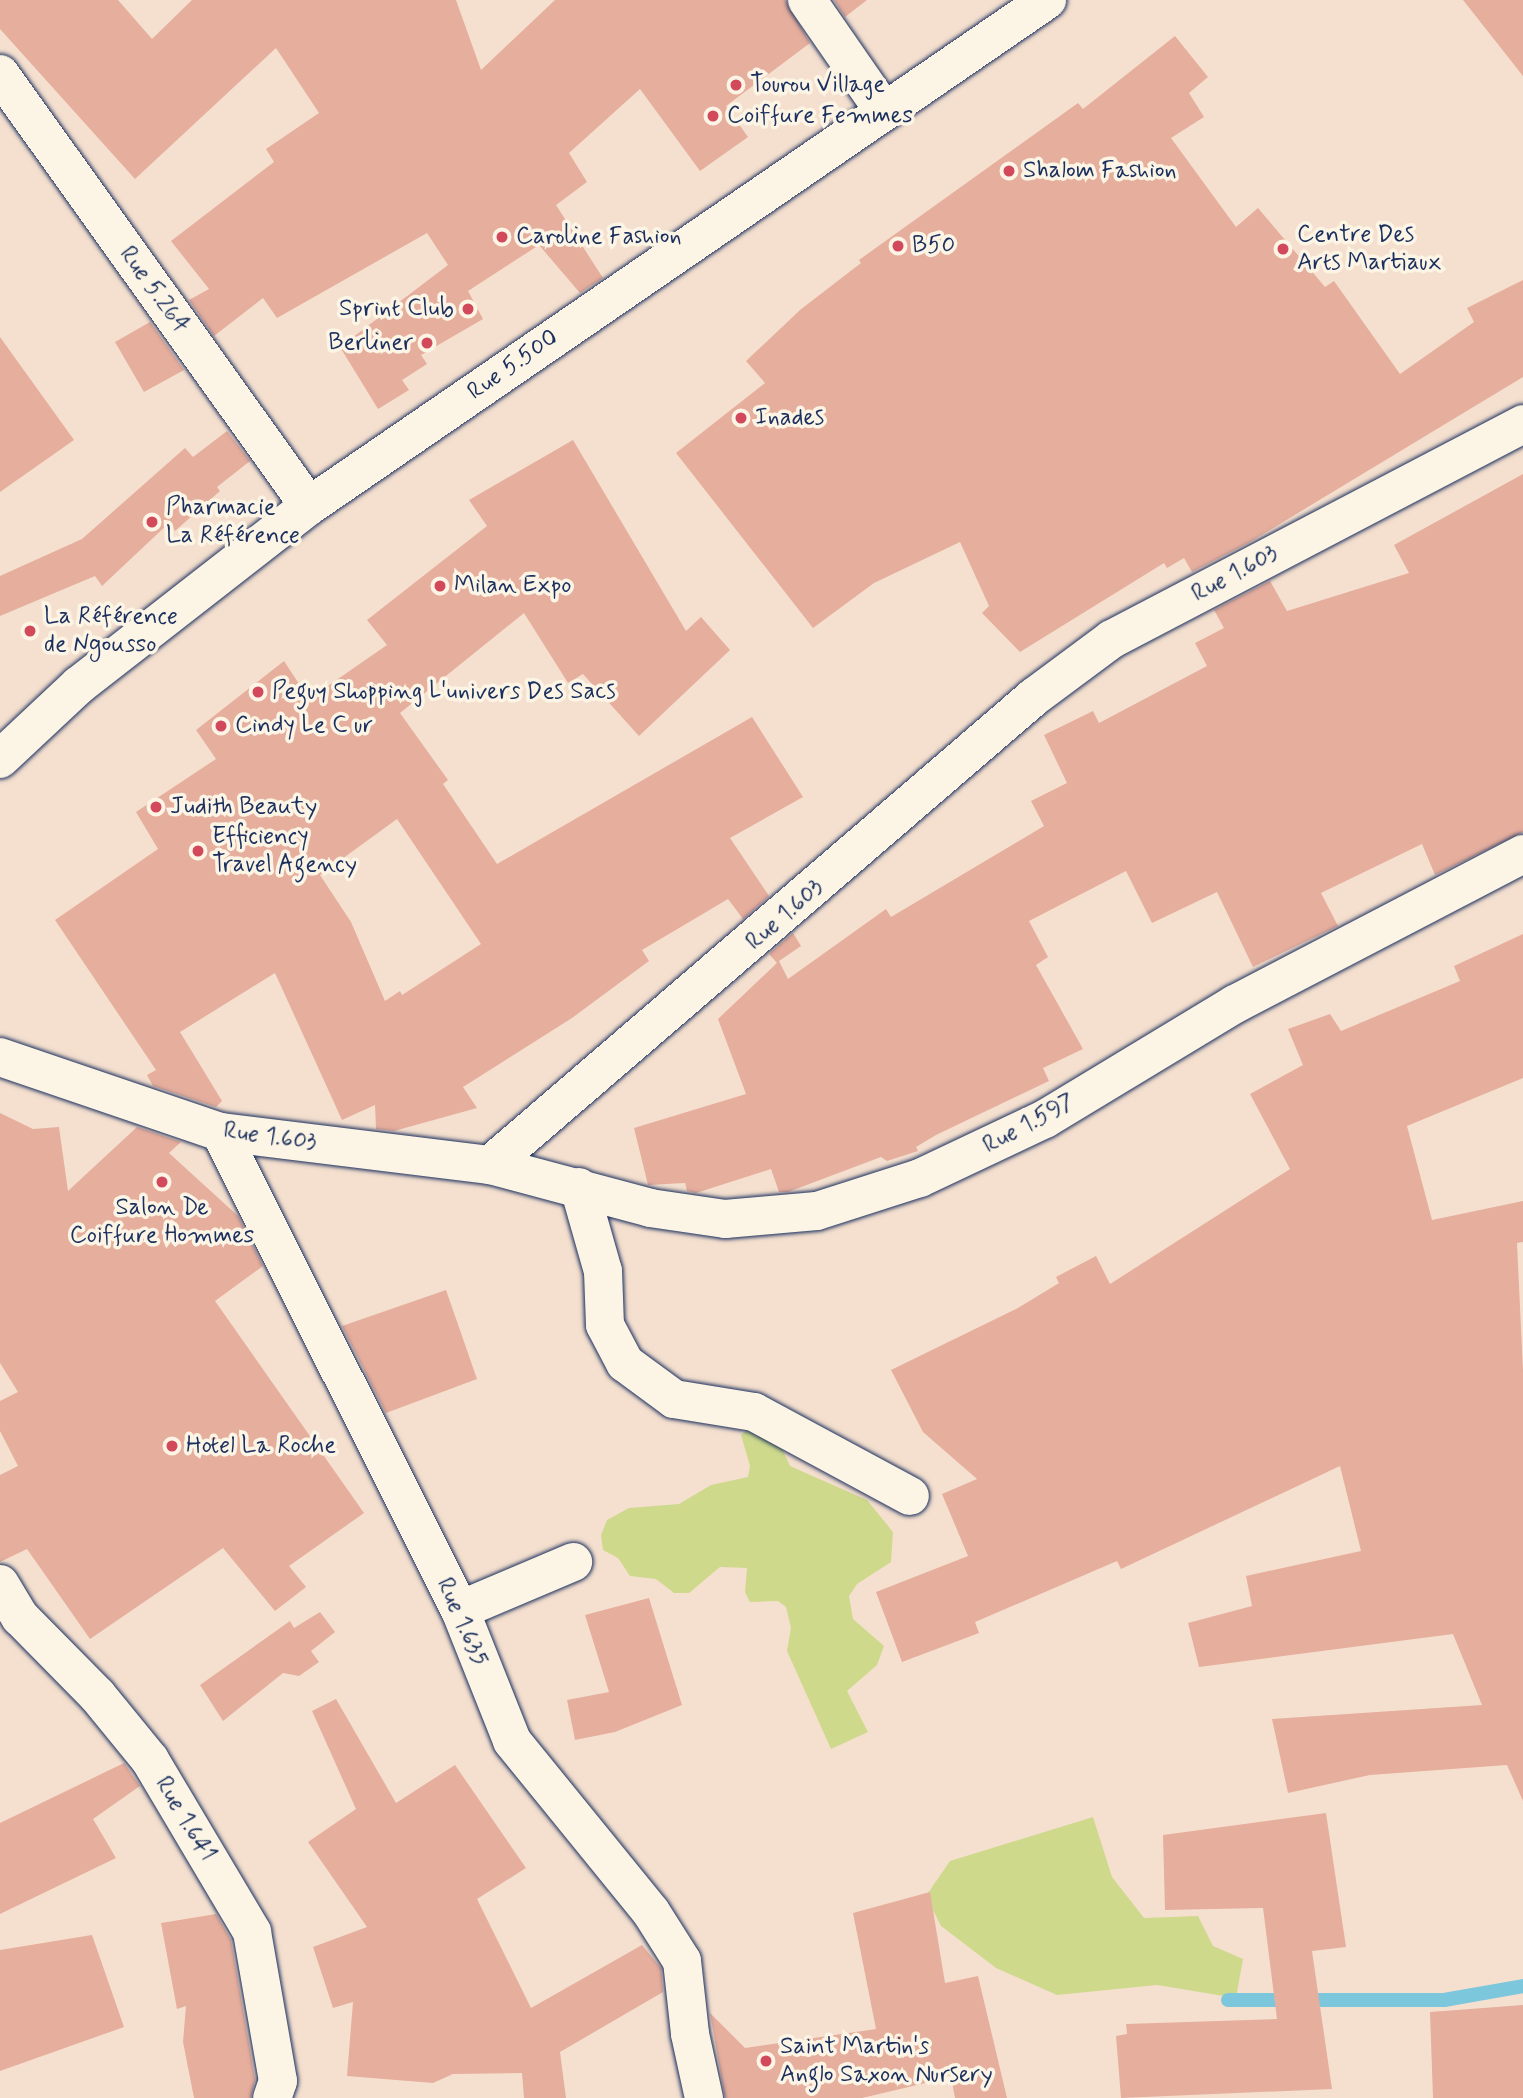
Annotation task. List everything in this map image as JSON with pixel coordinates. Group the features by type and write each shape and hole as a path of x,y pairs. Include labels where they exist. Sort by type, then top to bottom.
{"street":[{"path":"807,0 884,111"},
{"name":"Rue 5.500","path":"0,759 79,685 309,506 1047,0"},
{"name":"Rue 5.264","path":"0,74 309,506"},
{"name":"Rue 1.603","path":"0,1057 220,1132 490,1166 1034,697 1112,639 1523,424"},
{"name":"Rue 1.597","path":"490,1166 579,1187 650,1208 724,1219 817,1211 920,1178 1045,1119 1234,1004 1523,854"},
{"name":"Rue 1.635","path":"220,1132 460,1610 512,1741 651,1912 682,1961 690,2034 704,2098"},
{"path":"579,1187 603,1270 605,1325 625,1363 674,1399 754,1412 910,1496"},
{"path":"460,1610 573,1562"},
{"name":"Rue 1.641","path":"0,1584 20,1617 97,1695 150,1760 252,1932 278,2081 272,2098"}],"green space":[{"path":"754,1425 775,1433 790,1466 867,1500 893,1532 891,1562 857,1584 849,1596 853,1619 884,1646 877,1665 847,1691 868,1732 831,1749 787,1651 791,1628 786,1607 778,1601 750,1602 745,1592 747,1568 720,1567 689,1593 674,1593 656,1579 630,1576 618,1558 603,1550 601,1535 607,1520 629,1508 679,1504 711,1485 748,1477 750,1466 741,1435"},
{"path":"1093,1817 1112,1877 1144,1918 1198,1916 1213,1946 1243,1959 1236,1998 1157,1985 1057,1995 996,1968 941,1926 926,1896 950,1861"}],"building":[{"path":"0,0 118,0 152,39 192,0 456,0 481,70 555,0 785,0 810,43 726,106 748,137 700,171 640,89 569,153 587,182 556,205 603,278 580,293 539,245 468,291 483,319 421,355 427,364 402,380 409,390 378,409 340,347 448,265 427,233 277,318 263,298 214,336 189,300 209,289 171,241 274,162 266,149 319,113 276,48 135,179 0,29"},
{"path":"834,0 867,0 845,17"},
{"path":"1463,0 1523,0 1523,76"},
{"path":"1175,36 1208,77 1189,93 1204,117 1171,138 1236,227 1258,208 1325,287 1334,281 1400,374 1474,322 1467,308 1523,280 1523,377 1250,542 1192,572 1184,558 1167,568 1164,563 1020,652 982,613 989,606 960,542 874,583 813,628 676,453 765,383 746,361 800,310 861,263 859,260 1078,103 1083,109"},
{"path":"150,322 184,370 144,392 115,342"},
{"path":"0,337 74,440 0,492"},
{"path":"227,431 250,461 217,487 220,491 175,531 169,523 102,586 95,576 0,616 0,576 82,539 185,448 193,457"},
{"path":"573,440 686,631 701,617 730,650 639,736 583,674 568,683 524,613 400,713 448,780 443,784 497,864 752,717 803,797 730,838 769,896 743,919 728,899 642,950 649,961 572,1018 463,1087 477,1108 394,1131 376,1129 375,1105 342,1120 275,973 180,1032 222,1101 216,1107 153,1086 147,1075 156,1070 55,920 158,849 136,812 216,759 196,730 284,661 309,699 387,645 367,620 487,526 469,500","holes":["397,819 481,944 402,995 400,991 385,1001 351,922 320,875"]},
{"path":"1523,474 1523,832 1435,875 1422,844 1321,893 1338,926 1253,967 1217,892 1152,923 1126,871 1029,921 1048,957 1036,965 1083,1049 1043,1068 1049,1081 936,1135 916,1147 918,1151 887,1161 881,1157 788,1192 779,1192 771,1169 696,1193 687,1191 685,1183 648,1185 634,1128 746,1094 718,1019 777,963 769,954 793,933 801,946 779,961 788,979 886,909 891,917 1044,826 1031,801 1067,783 1044,735 1093,711 1099,723 1207,666 1195,643 1224,628 1214,610 1270,581 1287,611 1409,573 1394,545"},
{"path":"1523,934 1523,1078 1407,1126 1432,1220 1523,1201 1523,1242 1517,1243 1523,1371 1523,1801 1507,1765 1370,1775 1288,1793 1272,1719 1482,1705 1453,1634 1199,1667 1188,1623 1252,1606 1246,1576 1361,1551 1340,1466 1121,1569 1117,1561 975,1622 979,1633 902,1662 876,1592 968,1556 942,1494 977,1479 923,1432 891,1370 1018,1308 1059,1283 1056,1277 1096,1256 1110,1284 1290,1169 1250,1094 1303,1065 1288,1029 1330,1014 1341,1031 1460,981 1454,966"},
{"path":"0,1113 33,1129 59,1127 68,1191 137,1127 181,1142 169,1153 238,1216 263,1266 215,1301 364,1513 289,1566 306,1587 275,1611 223,1548 90,1639 27,1549 0,1562 0,1475 18,1466 0,1431 0,1401 18,1392 0,1363"},
{"path":"446,1290 477,1379 386,1413 342,1326"},
{"path":"649,1598 682,1705 615,1732 575,1740 567,1700 609,1692 585,1615"},
{"path":"320,1612 335,1632 311,1651 319,1662 299,1676 283,1673 223,1721 200,1685 290,1621 294,1628"},
{"path":"336,1699 396,1803 455,1765 526,1868 477,1899 531,2008 642,1945 661,1968 663,1992 560,2052 566,2098 524,2098 522,2073 453,2074 433,2083 347,2076 353,2002 333,2008 313,1947 367,1927 308,1842 356,1809 312,1711"},
{"path":"124,1763 140,1786 93,1819 116,1858 0,1914 0,1823"},
{"path":"1326,1813 1346,1947 1312,1951 1332,2089 1121,2098 1116,2036 1127,2034 1126,2024 1277,2019 1263,1908 1165,1910 1163,1835"},
{"path":"930,1892 945,1983 978,1976 1007,2098 955,2098 951,2077 862,2098 725,2098 710,2013 745,2048 876,2029 853,1913"},
{"path":"216,1914 231,1940 255,2079 251,2098 194,2098 183,2042 186,2006 177,2009 161,1923"},
{"path":"92,1935 124,2027 0,2071 0,1950"},
{"path":"1523,2005 1523,2098 1433,2098 1430,2012"}],"waterway":[{"path":"1228,2000 1444,2000 1523,1986"}],"place":[{"name":"Tourou Village","path":"736,85"},
{"name":"Coiffure Femmes","path":"713,116"},
{"name":"Shalom Fashion","path":"1009,171"},
{"name":"Caroline Fashion","path":"502,237"},
{"name":"B50","path":"898,246"},
{"name":"Centre Des Arts Martiaux","path":"1283,249"},
{"name":"Sprint Club","path":"468,309"},
{"name":"Berliner","path":"427,343"},
{"name":"Inades","path":"741,418"},
{"name":"Pharmacie La Référence","path":"152,522"},
{"name":"Milan Expo","path":"440,586"},
{"name":"La Référence de Ngousso","path":"30,631"},
{"name":"Peguy Shopping L'univers Des Sacs","path":"258,692"},
{"name":"Cindy Le C ur","path":"221,726"},
{"name":"Judith Beauty","path":"156,807"},
{"name":"Efficiency Travel Agency","path":"198,851"},
{"name":"Salon De Coiffure Hommes","path":"162,1182"},
{"name":"Hotel La Roche","path":"172,1446"},
{"name":"Saint Martin's Anglo Saxon Nursery","path":"766,2061"}]}
